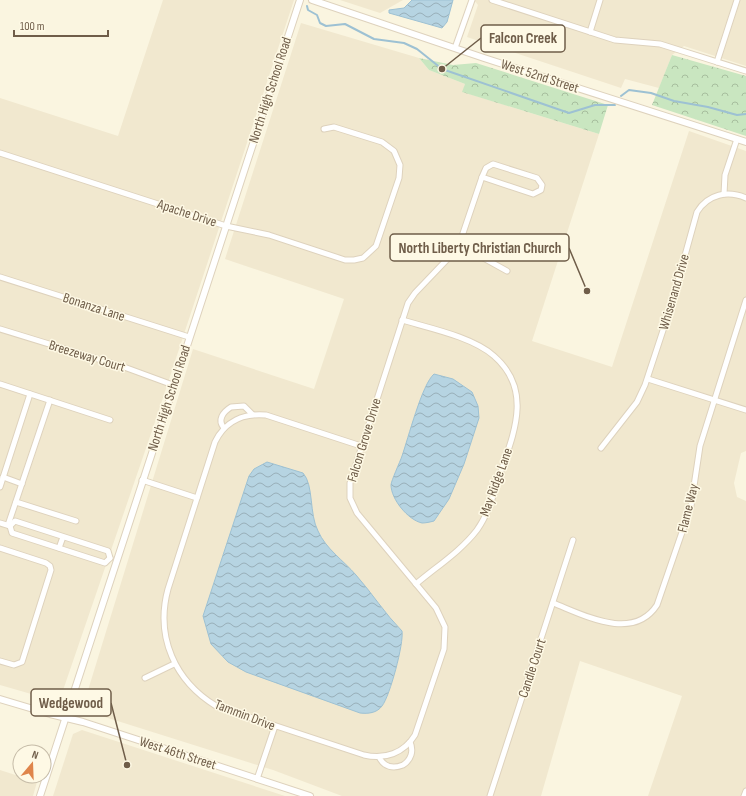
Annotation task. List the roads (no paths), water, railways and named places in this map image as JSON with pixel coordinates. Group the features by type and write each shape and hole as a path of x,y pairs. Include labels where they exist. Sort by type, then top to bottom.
{"street":[{"name":"North High School Road","path":"40,796 188,337 300,0"},
{"name":"West 52nd Street","path":"312,0 746,142"},
{"path":"455,48 472,0"},
{"path":"492,0 615,40 660,44 746,71"},
{"path":"590,32 600,0"},
{"path":"717,62 737,0"},
{"name":"Apache Drive","path":"0,153 226,226 269,235 348,260 362,258 373,250 377,243 399,177 398,158 392,150 382,142 334,127 324,129"},
{"path":"737,139 725,175 724,194 734,194 746,198"},
{"path":"494,164 537,178 541,182 542,187 538,193 533,194 482,177 486,168 494,164"},
{"name":"Falcon Grove Drive","path":"379,757 382,762 390,767 403,765 411,755 412,750 410,742 417,730 445,639 445,627 440,613 357,513 351,500 350,483 402,320 412,296 454,254 460,245 482,177"},
{"name":"Whisenand Drive","path":"601,448 637,402 648,378 671,306 696,215 700,207 709,199 724,194"},
{"path":"460,245 507,271"},
{"name":"Bonanza Lane","path":"0,277 188,337"},
{"name":"Flame Way","path":"553,603 608,622 621,624 640,620 656,608 691,506 699,452 746,300"},
{"name":"May Ridge Lane","path":"402,320 478,345 496,357 511,378 517,397 517,421 488,511 470,538 416,584"},
{"name":"Breezeway Court","path":"0,329 124,367 173,385"},
{"path":"648,378 746,410"},
{"path":"0,384 110,420"},
{"path":"0,487 30,394"},
{"path":"50,400 9,525 12,533 105,563 110,558"},
{"path":"252,414 246,407 238,405 230,407 222,414 220,424 224,428 242,417 252,414 266,415 361,446"},
{"name":"Tammin Drive","path":"224,428 215,442 164,607 164,627 174,664 191,687 209,702 222,709 364,755 379,757"},
{"path":"3,477 22,484"},
{"path":"142,480 197,498"},
{"path":"16,502 76,521"},
{"path":"0,523 9,525 15,521 108,551 110,558"},
{"path":"59,548 63,537"},
{"name":"Candle Court","path":"490,796 573,540"},
{"path":"0,548 46,563 50,566 51,571 22,662 16,665 0,661"},
{"path":"110,558 117,560"},
{"path":"145,678 174,664"},
{"name":"West 46th Street","path":"0,699 66,718 310,796"},
{"path":"257,779 274,726"},
{"path":"379,757 399,751 410,742"},
{"path":"744,796 746,791"}],"water":[{"path":"412,0 453,0 447,22 442,28 389,13 389,10 404,8"},
{"path":"434,374 453,379 472,392 478,406 479,418 464,464 449,499 434,521 422,523 411,518 401,508 394,496 391,485 420,400 429,380"},
{"path":"267,462 303,473 309,485 313,516 321,537 330,549 356,575 402,631 399,657 389,692 382,706 375,712 360,713 246,672 228,662 211,644 203,616 249,476 254,469"}],"waterway":[{"path":"307,6 308,10 317,15 320,23 326,26 345,24 374,39 404,43 417,49 442,69 569,113 595,105 615,105"},
{"path":"621,96 629,90 651,93 674,101 708,107 737,115 746,114"}],"place":[{"name":"Falcon Creek","path":"442,69"},
{"name":"North Liberty Christian Church","path":"587,291"},
{"name":"Wedgewood","path":"127,765"}]}
